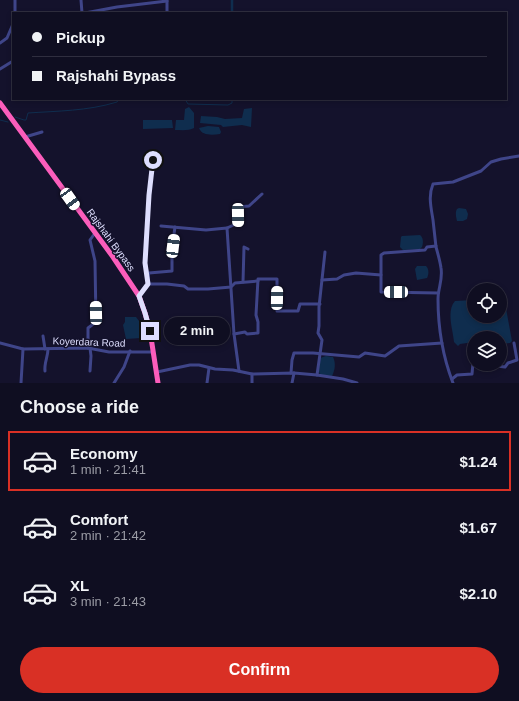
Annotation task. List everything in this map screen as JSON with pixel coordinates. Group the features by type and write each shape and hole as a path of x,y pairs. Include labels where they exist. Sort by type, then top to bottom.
{"highway":[{"name":"Rajshahi Bypass","path":"0,103 130,281 139,296 145,313 154,352 158,383"}],"street":[{"path":"15,12 16,0"},
{"path":"81,0 82,12"},
{"path":"90,12 167,0 167,12"},
{"path":"0,43 7,38 12,26"},
{"path":"0,69 12,62"},
{"path":"25,137 42,132"},
{"path":"454,383 442,343 438,293 442,281 441,268 436,246 430,203 430,191 433,184 453,182 481,172 491,162 519,156"},
{"path":"139,296 148,284 148,275 145,263 149,195 153,160"},
{"path":"161,226 206,230 227,228 238,223 238,207 249,206 262,194"},
{"path":"148,275 149,273 172,271 172,248 175,227"},
{"path":"227,228 234,334 239,371"},
{"path":"90,371 91,356 88,328 96,322 95,261 90,240 95,233"},
{"path":"436,246 427,247 425,250 384,253 381,255 381,292 438,293"},
{"path":"243,282 244,247 248,249"},
{"path":"317,375 322,340 318,333 325,252"},
{"path":"322,280 337,279 344,275 356,273 381,274"},
{"path":"148,284 167,284 184,286 188,288 231,287 235,283 258,281 258,279 277,279 277,311 298,312 300,304 320,304"},
{"path":"234,334 245,332 247,334 258,333 258,322 256,315 258,281"},
{"path":"43,336 48,356 44,363 45,371"},
{"name":"Koyerdara Road","path":"0,343 23,349 89,348 109,352 154,352"},
{"path":"292,383 292,360 294,353 359,357 365,354 385,356 399,346 442,343"},
{"path":"507,364 517,360 514,343"},
{"path":"21,383 23,349"},
{"path":"114,383 124,367 130,352"},
{"path":"157,372 190,365 199,365 208,368 239,371 252,374 292,373 317,375 357,383"},
{"path":"207,383 208,368"},
{"path":"452,379 457,375 472,374 472,371"},
{"path":"252,374 252,383"}],"water":[{"path":"189,107 194,113 194,128 187,130 175,130 176,120 184,120 185,109"},
{"path":"252,108 251,127 242,125 223,127 221,125 200,123 201,116 225,119 242,118 244,109"},
{"path":"143,120 172,120 173,128 143,129"},
{"path":"208,126 219,127 221,132 220,134 211,135 200,131 199,128"},
{"path":"459,208 466,209 468,214 467,219 463,221 457,221 456,212"},
{"path":"420,235 423,241 420,249 403,250 400,247 402,236"},
{"path":"417,266 426,266 428,269 427,278 417,280 415,269"},
{"path":"467,300 467,323 507,323 507,314 512,341 507,343 507,331 467,331 467,343 460,344 458,346 454,342 450,315 452,305 455,301"},
{"path":"125,317 136,317 139,321 141,338 126,339 123,325 125,322"},
{"path":"326,356 333,357 335,362 332,376 321,375 318,371 320,358"}],"waterway":[{"path":"232,0 232,12"},
{"path":"15,117 26,120 28,113 95,107 117,102 118,100"},
{"path":"186,100 188,104 228,105 232,103 232,100"},
{"path":"0,120 8,122"}],"route":[{"path":"150,331 139,296 148,284 148,275 145,263 149,195 153,160"}]}
